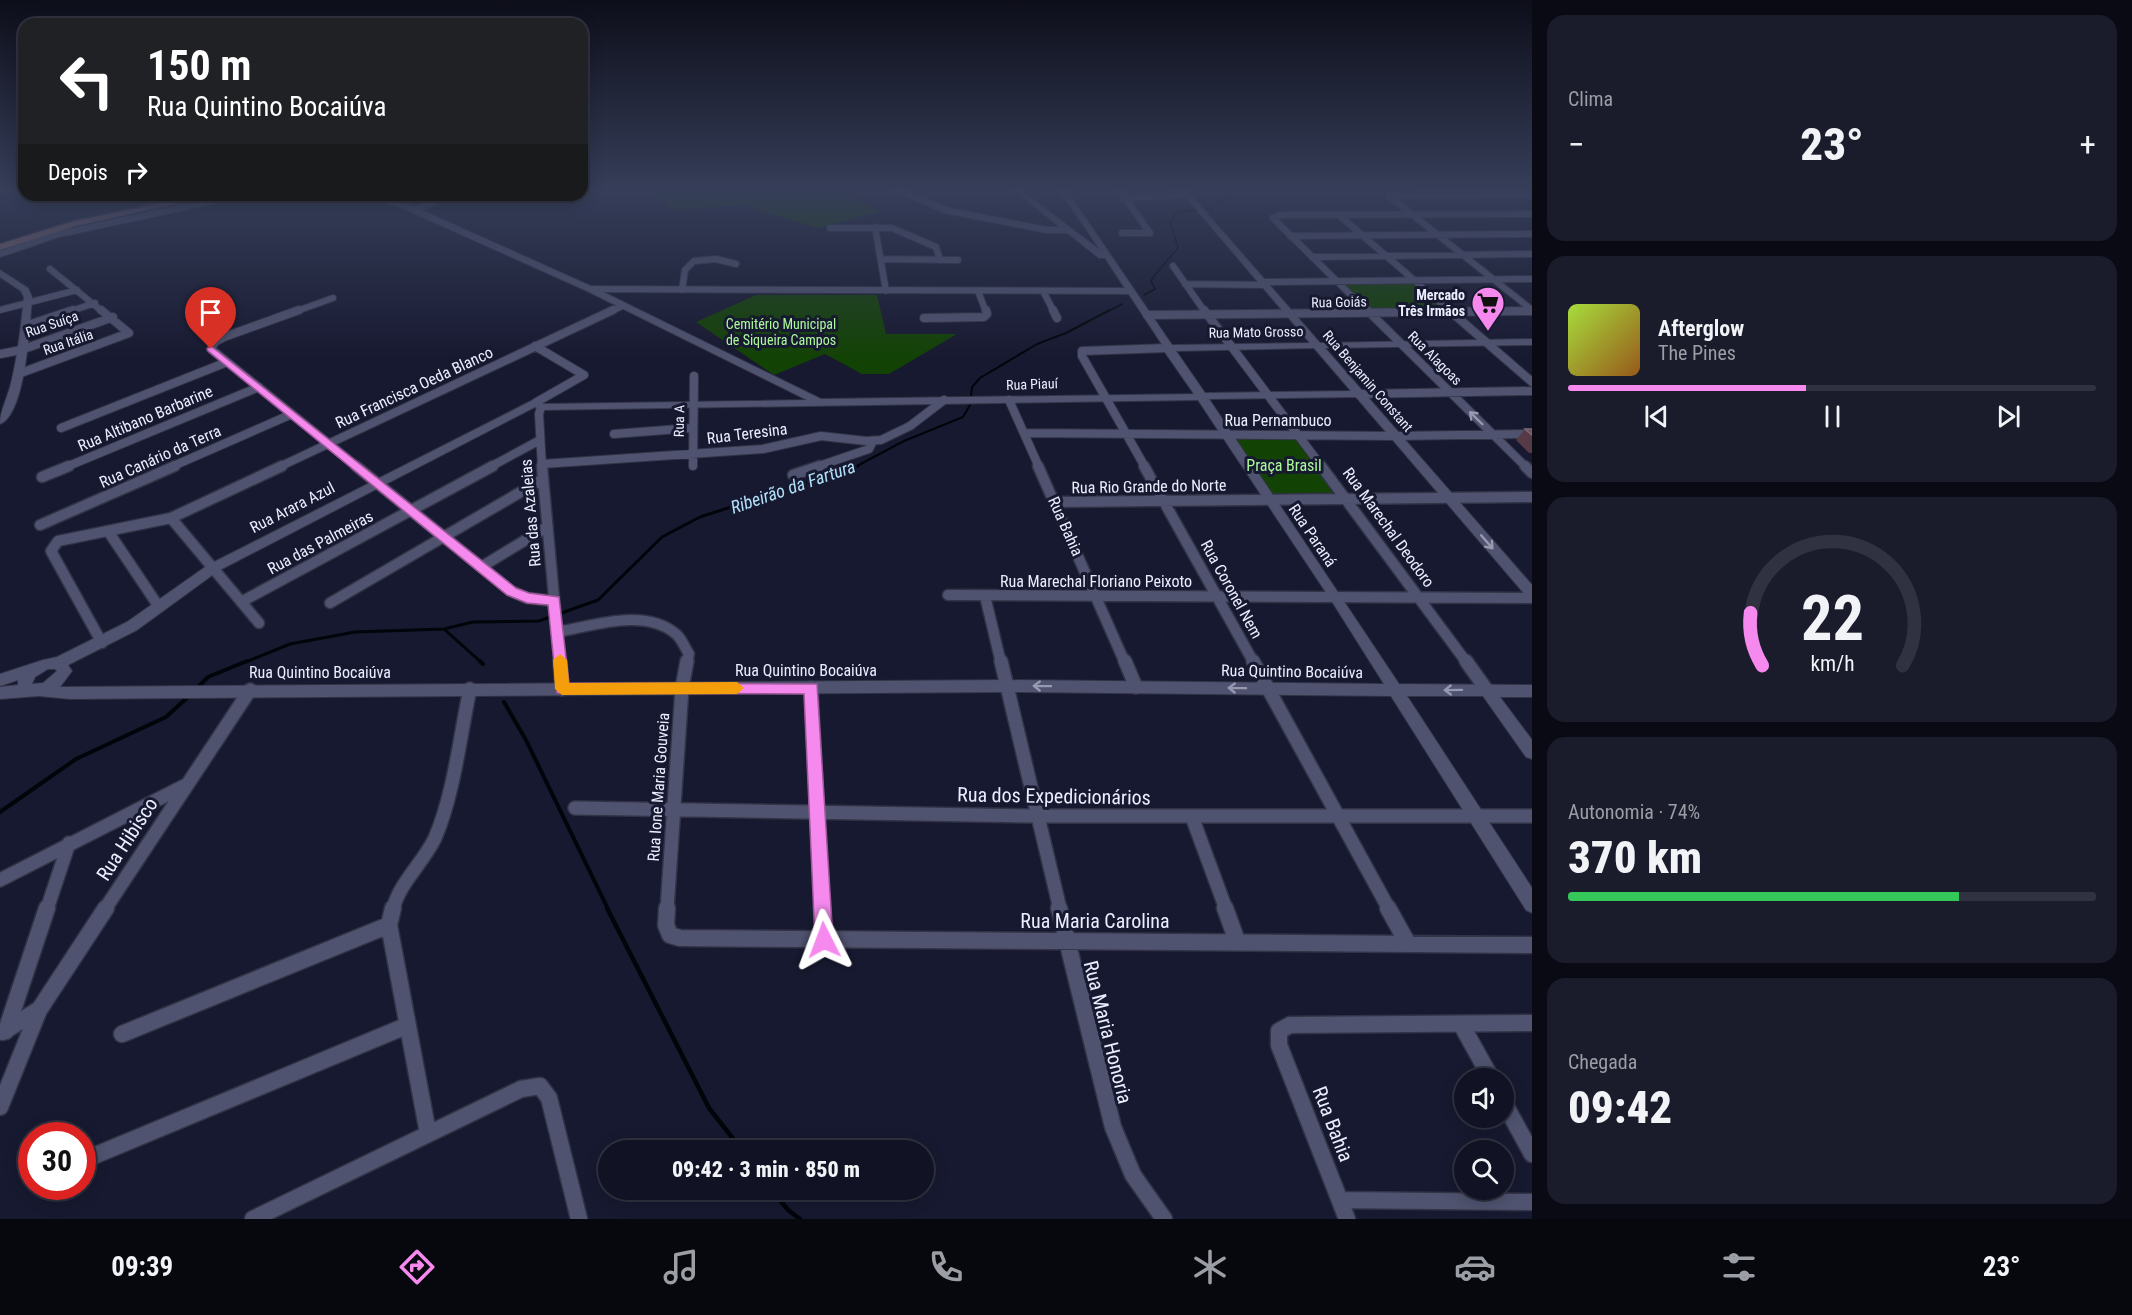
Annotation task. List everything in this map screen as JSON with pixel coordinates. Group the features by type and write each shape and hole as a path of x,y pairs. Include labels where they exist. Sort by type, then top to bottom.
{"street":[{"path":"0,254 27,245"},
{"path":"493,245 590,289 819,402"},
{"path":"878,245 886,291"},
{"path":"931,245 936,247 940,260"},
{"path":"1087,245 1110,262"},
{"name":"Rua Paraná","path":"1099,245 1336,597 1394,691 1478,816 1532,904"},
{"name":"Rua Benjamin Constant","path":"1230,245 1532,596"},
{"name":"Rua Alagoas","path":"1299,245 1532,473"},
{"path":"1377,245 1532,382"},
{"path":"1453,245 1532,310"},
{"path":"1312,257 1531,254"},
{"path":"682,290 685,270 689,264 708,259 726,259 736,264"},
{"path":"881,259 958,260"},
{"name":"Rua Marechal Deodoro","path":"1173,266 1532,752"},
{"path":"50,269 113,317"},
{"path":"0,273 27,293 18,374 8,413 0,421"},
{"path":"1185,284 1532,279"},
{"path":"590,289 1130,291"},
{"path":"0,310 27,305 77,290"},
{"path":"924,318 984,317 987,315 978,291"},
{"path":"1043,291 1057,318"},
{"path":"333,298 215,342 211,349 511,591 527,598 554,604"},
{"path":"25,326 95,303"},
{"name":"Rua Francisca Oeda Blanco","path":"102,643 51,551 58,541 171,518 622,306"},
{"name":"Rua Goiás","path":"1146,315 1532,310"},
{"name":"Rua Itália","path":"18,374 126,336 130,330 113,317"},
{"name":"Rua Suíça","path":"0,354 21,350 113,317"},
{"name":"Rua Mato Grosso","path":"1088,350 1532,342"},
{"name":"Rua Arara Azul","path":"62,667 132,626 213,568 378,482 538,405 581,378 583,373 535,346"},
{"name":"Rua Coronel Nem","path":"1088,350 1082,351 1082,356 1103,396 1218,597 1408,944"},
{"path":"61,428 227,362"},
{"name":"Rua A","path":"693,466 694,376"},
{"name":"Rua Altibano Barbarine","path":"42,477 259,387"},
{"name":"Rua Piauí","path":"538,405 1532,391"},
{"name":"Rua Bahia","path":"1009,399 1136,687"},
{"path":"793,475 869,449 873,441 912,424 944,400"},
{"name":"Rua das Azaleias","path":"538,405 562,689"},
{"name":"Rua Canário da Terra","path":"40,525 292,414"},
{"path":"614,434 692,428"},
{"name":"Rua Pernambuco","path":"1024,433 1124,432 1395,436 1532,434"},
{"name":"Rua Teresina","path":"542,464 785,446 819,436 835,435 873,441"},
{"name":"Rua das Palmeiras","path":"241,602 540,440"},
{"path":"330,603 543,480"},
{"name":"Rua Rio Grande do Norte","path":"1055,502 1532,497"},
{"path":"171,518 259,624"},
{"path":"481,567 548,527"},
{"path":"108,531 159,607"},
{"name":"Rua Marechal Floriano Peixoto","path":"948,595 1532,596"},
{"name":"Rua Maria Honoria","path":"984,596 1065,940 1116,1138 1129,1172 1147,1200 1164,1219"},
{"name":"Rua Ione Maria Gouveia","path":"557,627 622,621 644,622 660,626 677,635 688,654 682,688 666,925"},
{"path":"0,680 47,664 62,667 80,691"},
{"path":"0,693 36,690 54,684 62,667"},
{"path":"35,669 24,682 26,689 36,690"},
{"name":"Rua Quintino Bocaiúva","path":"36,690 45,692 1006,686 1532,691"},
{"path":"811,688 824,940"},
{"path":"428,1133 406,1026 389,925 396,898 434,839 444,811 470,689"},
{"name":"Rua Hibisco","path":"39,1010 185,785 250,690"},
{"path":"0,880 185,785"},
{"name":"Rua dos Expedicionários","path":"575,808 673,812 1035,816 1532,816"},
{"path":"1192,817 1237,941"},
{"path":"3,1033 69,843"},
{"path":"122,1034 389,925"},
{"name":"Rua Maria Carolina","path":"666,925 670,935 680,938 1532,945"},
{"path":"3,1033 39,1010"},
{"path":"0,1107 39,1010"},
{"path":"1485,1068 1461,1024 1532,1023"},
{"name":"Rua Bahia","path":"1347,1219 1279,1045 1279,1031 1290,1025 1461,1024"},
{"path":"96,1155 406,1026"},
{"path":"254,1219 521,1089 540,1086 549,1098 577,1218"},
{"path":"1514,1121 1532,1154"},
{"path":"1340,1200 1532,1202"}],"green space":[{"path":"1340,282 1417,282 1450,311 1372,312"},
{"name":"Cemitério Municipal de Siqueira Campos","path":"756,295 877,295 886,334 957,334 889,374 862,374 825,354 774,375 696,322"},
{"name":"Praça Brasil","path":"1297,436 1342,496 1271,498 1229,437"}],"waterway":[{"name":"Ribeirão da Fartura","path":"1144,295 1155,289 1151,281 1178,248 1177,245"},
{"name":"Ribeirão da Fartura","path":"1107,312 1122,304"},
{"name":"Ribeirão da Fartura","path":"855,467 904,441 963,417 970,405 972,387 980,378 1037,344 1066,333 1110,310"},
{"name":"Ribeirão da Fartura","path":"444,629 473,622 539,621 598,600 662,537 700,517 855,467"},
{"path":"243,663 290,644 355,632 444,629"},
{"path":"444,629 482,663"},
{"path":"198,687 208,677 247,661"},
{"path":"0,812 76,759 166,717 189,696"},
{"path":"504,702 526,740 608,909"},
{"path":"607,908 709,1108 734,1140"},
{"path":"780,1200 800,1219"}],"slow traffic":[{"path":"560,660 562,689 737,688"}],"place":[{"name":"Mercado Três Irmãos","path":"1488,332"}],"route":[{"path":"211,349 219,358 259,387 511,591 527,598 554,601 562,689 811,688 824,940"}]}
